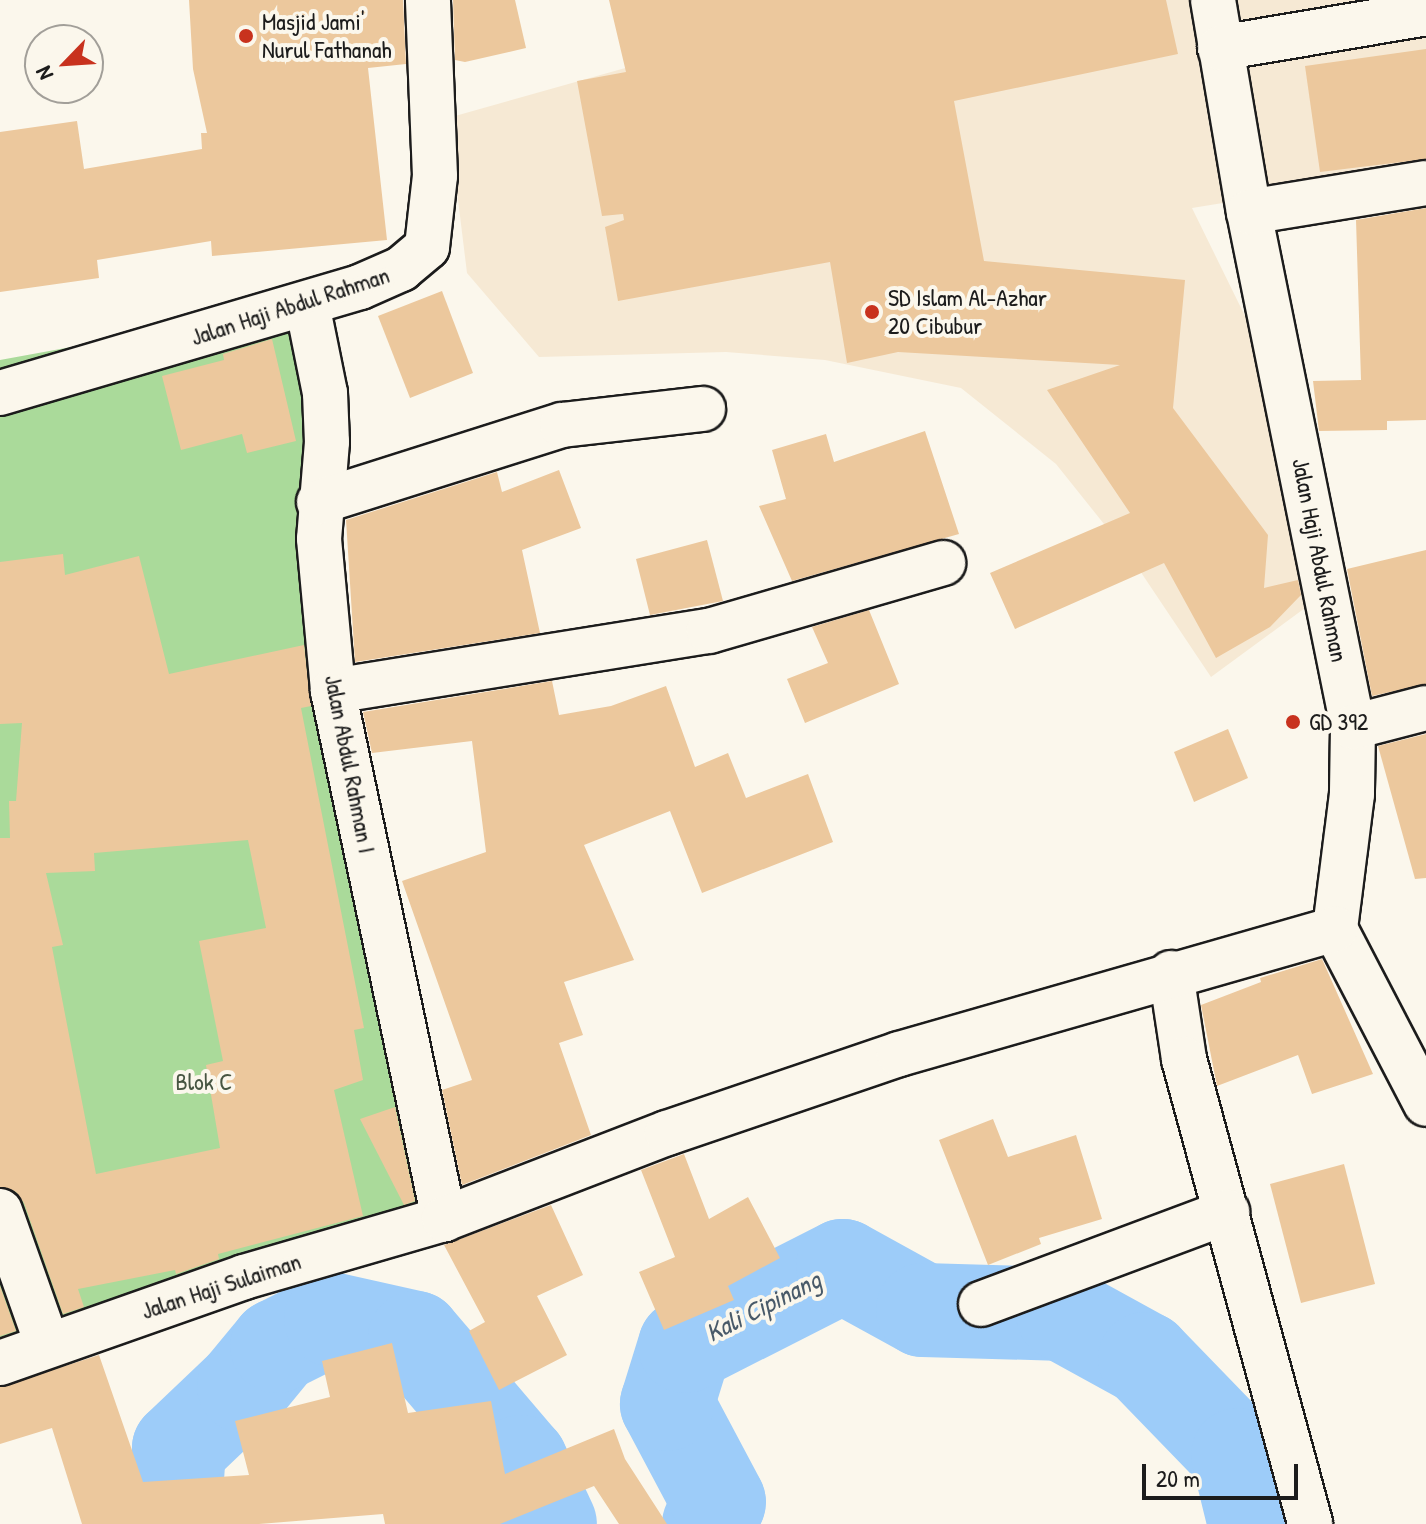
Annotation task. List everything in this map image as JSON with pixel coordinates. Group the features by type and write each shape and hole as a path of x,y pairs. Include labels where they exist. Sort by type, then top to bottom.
{"street":[{"name":"Jalan Haji Abdul Rahman","path":"0,393 307,304 401,269 427,247 435,176 428,0"},
{"name":"Jalan Haji Abdul Rahman","path":"1213,0 1249,212 1353,727 1352,794 1335,929"},
{"path":"1220,48 1426,13"},
{"path":"1249,212 1426,183"},
{"name":"Jalan Abdul Rahman I","path":"307,304 325,393 327,442 319,502 321,588 333,691 444,1219"},
{"path":"319,502 562,425 703,409"},
{"path":"333,691 709,631 943,563"},
{"path":"1353,727 1426,708"},
{"path":"1335,929 1426,1104"},
{"name":"Jalan Haji Sulaiman","path":"0,1363 244,1277 444,1219 667,1133 899,1054 1171,973 1335,929"},
{"path":"1171,973 1184,1059 1310,1524"},
{"path":"0,1211 47,1344"},
{"path":"981,1304 1227,1212"}],"shaded area":[{"name":"SD Islam Al-Azhar 20 Cibubur","path":"728,0 1426,0 1426,170 1192,208 1269,365 1294,484 1305,608 1211,677 1132,559 1056,464 961,388 825,360 726,352 539,357 467,273 448,118 739,36"}],"green space":[{"name":"Blok C","path":"307,304 333,691 444,1219 0,1367 0,360"}],"building":[{"path":"189,0 403,0 406,64 368,68 387,240 212,256 211,241 97,260 99,278 0,292 0,132 77,121 84,169 202,149 201,133 207,133 193,69"},
{"path":"453,0 515,0 526,48 465,62 455,60"},
{"path":"609,0 1166,0 1178,54 954,101 984,261 1185,280 1173,408 1268,535 1264,588 1298,580 1301,595 1270,627 1216,658 1164,563 1015,629 990,573 1130,513 1047,390 1120,365 898,352 847,363 830,262 618,301 605,227 624,220 623,214 602,216 577,81 626,72"},
{"path":"1426,49 1426,159 1320,172 1305,66"},
{"path":"1426,208 1426,420 1387,421 1387,430 1319,431 1313,381 1361,380 1356,220"},
{"path":"442,291 473,373 410,398 378,316"},
{"path":"272,339 296,441 247,453 242,434 181,450 162,376 224,360 223,354"},
{"path":"925,431 959,534 792,581 759,506 786,499 772,450 826,434 834,462"},
{"path":"559,470 581,528 522,550 540,633 355,662 346,520 497,472 502,492"},
{"path":"707,540 723,601 650,615 636,559"},
{"path":"1426,550 1426,684 1372,696 1347,569"},
{"path":"63,554 65,575 139,556 169,674 304,645 311,706 301,708 364,1028 354,1030 363,1080 334,1090 363,1216 218,1254 219,1259 176,1274 175,1270 78,1289 84,1307 63,1314 24,1203 16,1192 0,1187 0,838 10,838 9,801 16,801 22,723 0,724 0,562","holes":["248,840 266,928 199,941 223,1061 206,1065 220,1148 96,1174 52,947 63,945 46,873 95,871 94,853"]},
{"path":"869,610 899,684 805,723 787,679 828,663 812,627"},
{"path":"552,681 559,715 611,706 666,686 695,767 728,753 746,798 808,774 833,842 702,893 670,811 584,845 634,960 564,982 583,1035 559,1043 591,1135 462,1185 442,1090 472,1080 402,881 486,852 472,741 372,753 363,712"},
{"path":"1228,729 1248,778 1194,802 1174,752"},
{"path":"1426,734 1426,878 1415,879 1378,746"},
{"path":"1322,959 1373,1074 1312,1094 1298,1055 1217,1086 1201,1005 1261,982 1260,978"},
{"path":"395,1107 415,1201 404,1205 360,1119"},
{"path":"993,1119 1008,1157 1076,1135 1102,1219 1039,1238 1041,1244 988,1265 939,1140"},
{"path":"684,1154 709,1219 748,1197 780,1258 728,1286 734,1300 664,1330 639,1272 675,1257 641,1170"},
{"path":"1344,1164 1375,1284 1301,1303 1270,1184"},
{"path":"551,1205 583,1275 537,1296 567,1355 499,1390 469,1331 485,1322 444,1245"},
{"path":"0,1286 16,1331 0,1336"},
{"path":"392,1343 408,1413 491,1401 505,1474 614,1429 625,1459 667,1524 619,1524 594,1486 500,1524 385,1524 383,1514 259,1524 82,1524 52,1428 0,1444 0,1387 99,1355 143,1482 249,1475 235,1421 330,1397 322,1361"}],"waterway":[{"name":"Kali Cipinang","path":"709,1524 719,1502 667,1404 685,1346 843,1266 923,1310 1063,1314 1145,1359 1238,1455 1255,1524"},
{"name":"Kali Cipinang","path":"174,1524 179,1448 244,1386 277,1346 331,1319 415,1338 521,1462 550,1524"}],"place":[{"name":"Masjid Jami' Nurul Fathanah","path":"246,36"},
{"name":"SD Islam Al-Azhar 20 Cibubur","path":"872,312"},
{"name":"GD 392","path":"1293,722"}]}
